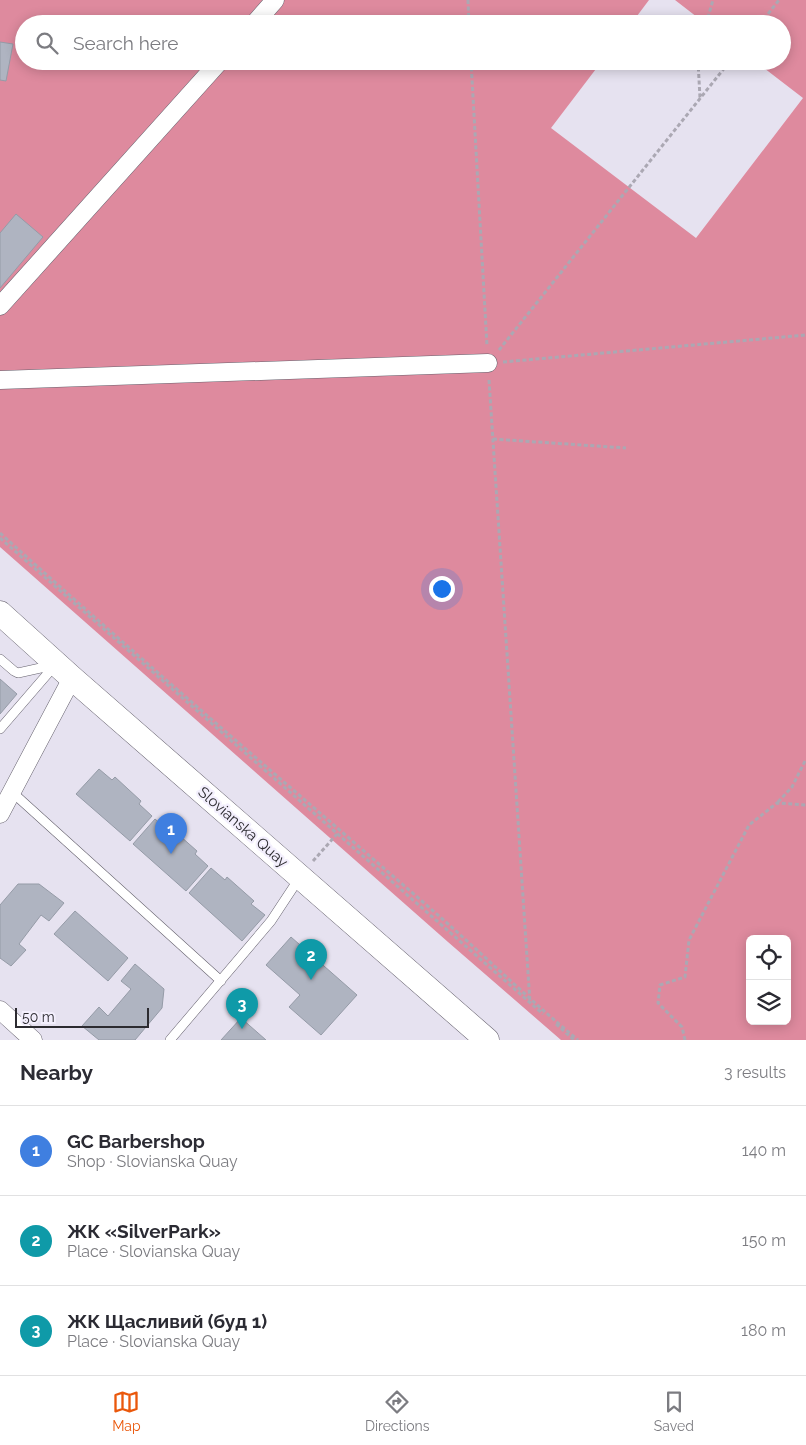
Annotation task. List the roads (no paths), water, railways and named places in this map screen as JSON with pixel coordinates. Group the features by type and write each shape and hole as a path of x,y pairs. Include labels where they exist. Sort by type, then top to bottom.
{"street":[{"path":"262,15 275,0"},
{"path":"0,306 212,70"},
{"path":"0,380 488,363"},
{"name":"Slovianska Quay","path":"0,612 64,671 487,1040"},
{"path":"0,814 12,792 64,671"},
{"path":"0,1010 33,1040"}],"lane":[{"path":"0,659 18,674 64,671"},
{"path":"0,729 64,671"},
{"path":"12,792 221,980"},
{"path":"170,1040 271,921 300,877"}],"place":[{"name":"GC Barbershop","path":"171,854"},
{"name":"ЖК «SilverPark»","path":"311,980"},
{"name":"ЖК Щасливий (буд 1)","path":"242,1029"}]}
